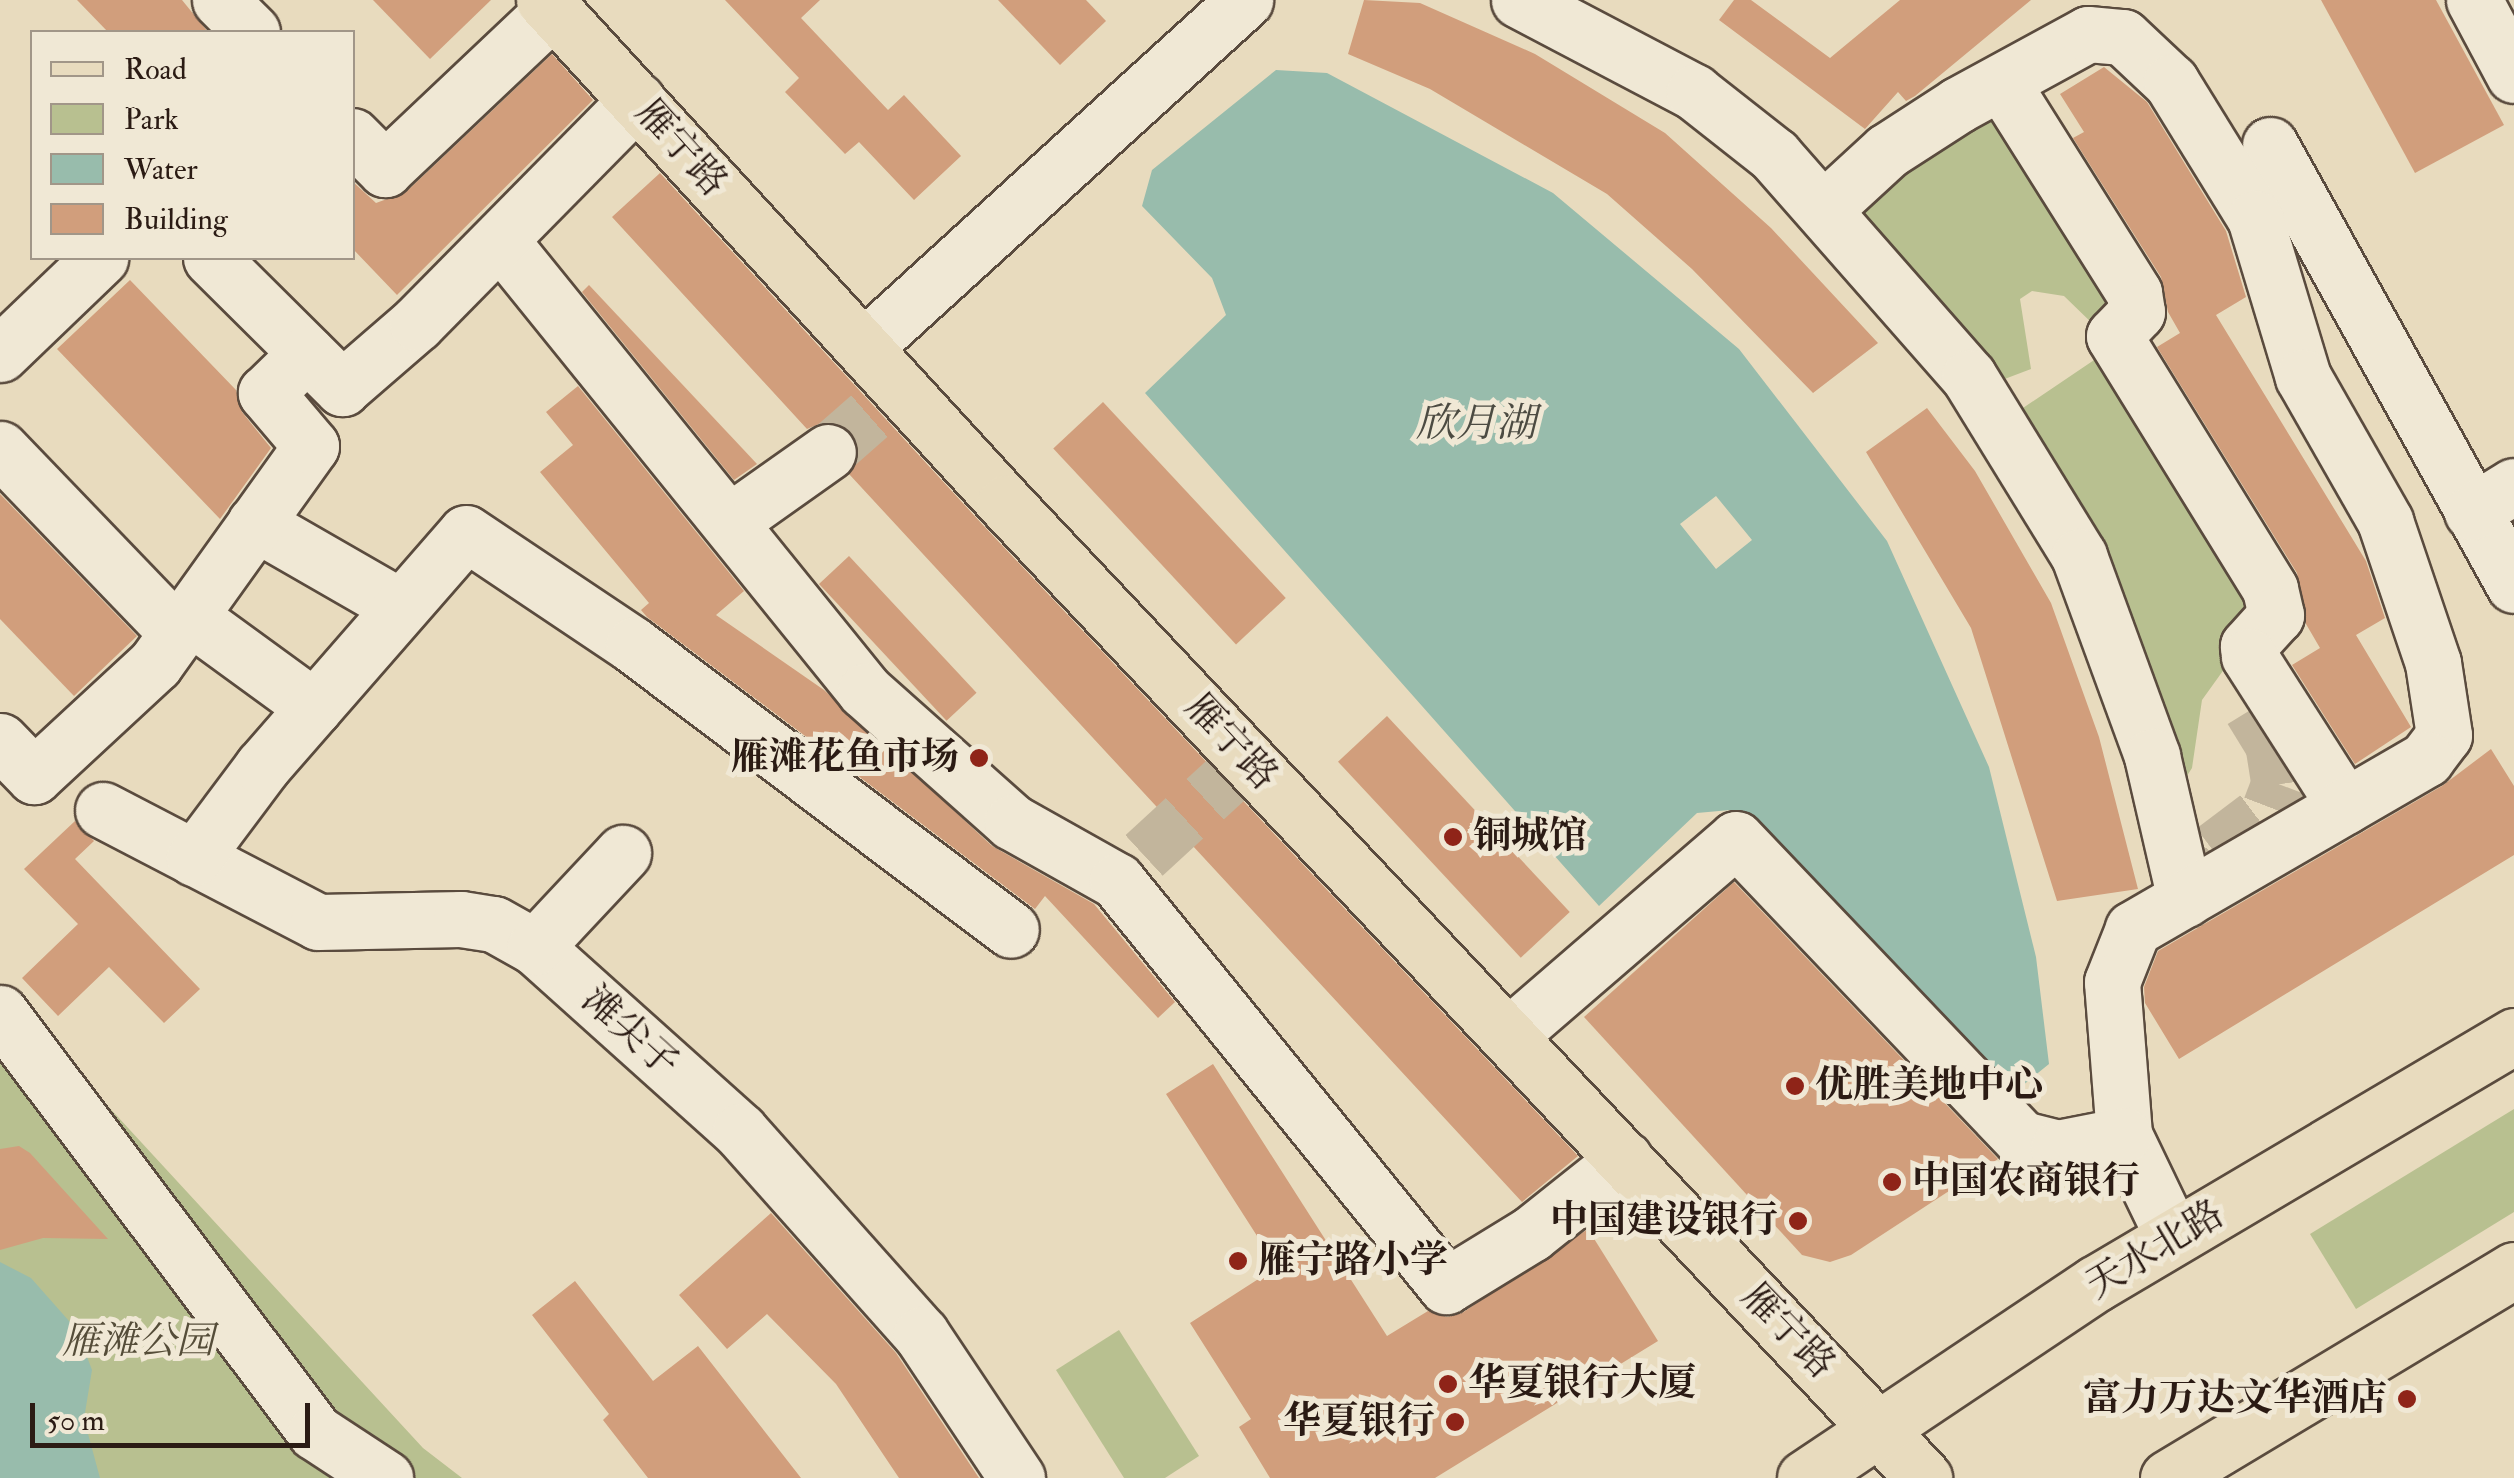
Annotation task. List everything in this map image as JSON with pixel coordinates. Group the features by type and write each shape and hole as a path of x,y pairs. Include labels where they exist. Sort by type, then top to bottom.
{"main road":[{"name":"雁宁路","path":"549,5 863,348 893,395 1238,767 1508,1036 1884,1430 1924,1478"},
{"name":"天水北路","path":"1805,1478 1884,1430 2173,1237 2514,1036"},
{"path":"2168,1478 2514,1270"}],"street":[{"path":"220,0 250,30"},
{"path":"863,348 1246,0"},
{"path":"1520,0 1694,92 1774,155 1969,377 2079,556 2152,756 2185,899"},
{"path":"2474,0 2514,75"},
{"path":"355,139 384,169 549,5"},
{"path":"1824,209 1887,151 2088,34 2122,38 2171,82 2256,218 2304,377 2386,521 2432,663 2444,734 2426,759 2133,929 2112,982 2124,1135 2173,1237"},
{"path":"2002,84 2134,293 2137,312 2114,336 2277,603 2249,656 2345,806"},
{"path":"213,260 342,388 500,240 637,100"},
{"path":"2270,145 2493,499 2514,585"},
{"path":"500,240 865,690 1012,822 1130,868 1446,1286 1531,1234 1625,1159"},
{"path":"0,354 98,260"},
{"path":"0,741 34,776 156,664 310,446 266,393 307,353"},
{"path":"0,449 183,625 314,707"},
{"path":"728,522 828,452"},
{"path":"256,523 401,607"},
{"path":"194,858 314,707 466,533 633,645 1011,930"},
{"name":"滩尖子","path":"104,810 318,922 461,919 494,924 535,947 740,1132 922,1334 1018,1478"},
{"path":"1508,1036 1736,839 2022,1139 2058,1148 2124,1135"},
{"path":"535,947 623,853"},
{"path":"0,1013 315,1432 385,1478"}],"green space":[{"path":"1987,99 2122,297 2096,327 2064,296 2032,291 2020,299 2031,369 2002,380 1857,221 1856,195"},
{"path":"2103,354 2268,608 2202,700 2192,768 2183,782 2020,410"},
{"name":"雁滩公园","path":"0,989 423,1448 462,1478 0,1478"},
{"path":"2514,1109 2514,1212 2356,1309 2310,1234"},
{"path":"1119,1330 1199,1456 1165,1478 1124,1478 1056,1370"}],"water":[{"name":"欣月湖","path":"1276,70 1327,73 1553,193 1739,349 1887,541 1989,767 2036,957 2049,1064 2001,1103 1730,810 1697,813 1599,906 1145,393 1226,315 1212,278 1142,206 1152,170","holes":["1716,496 1752,540 1716,569 1680,524"]},
{"path":"0,1262 31,1278 77,1330 92,1370 84,1419 100,1478 0,1478"}],"building":[{"path":"77,0 182,0 206,30 106,30"},
{"path":"373,0 491,0 430,59"},
{"path":"725,0 820,0 801,18 888,110 904,95 961,156 914,200 859,142 845,154 785,92 799,78"},
{"path":"998,0 1086,0 1106,21 1060,65"},
{"path":"1364,0 1420,3 1535,54 1665,133 1771,228 1878,343 1813,393 1692,269 1607,194 1430,89 1348,54"},
{"path":"1734,0 1751,0 1830,58 1900,0 2031,0 1915,96 1906,101 1898,92 1865,129 1719,20"},
{"path":"2321,0 2436,0 2504,125 2415,173"},
{"path":"552,54 593,100 397,295 355,251 355,184 376,203 406,192"},
{"path":"2104,67 2147,102 2226,231 2246,297 2216,315 2366,561 2385,618 2356,635 2411,727 2355,764 2292,665 2320,648 2306,624 2297,573 2157,347 2180,333 2168,312 2161,277 2073,138 2084,132 2060,94"},
{"path":"660,173 982,524 1578,1156 1522,1202 849,474 859,450 853,433 826,421 807,429 612,217"},
{"path":"130,280 236,390 242,412 271,448 220,519 57,349"},
{"path":"589,285 757,464 734,480 582,292"},
{"path":"578,386 744,591 716,615 824,690 992,846 1094,904 1175,1002 1158,1018 1045,896 1035,909 647,617 641,610 649,603 540,472 573,445 546,412"},
{"path":"1103,402 1286,598 1236,644 1053,448"},
{"path":"1927,408 1975,471 2051,603 2099,737 2138,889 2057,901 1971,628 1866,452"},
{"path":"0,494 137,636 74,696 0,619"},
{"path":"849,556 977,693 947,721 819,584"},
{"name":"铜城馆","path":"1387,716 1570,912 1521,958 1338,762"},
{"path":"2491,749 2514,786 2514,855 2179,1059 2145,1003 2144,987 2158,951 2442,786"},
{"path":"75,821 94,841 75,859 200,989 164,1023 109,967 58,1016 22,978 78,924 24,869"},
{"name":"优胜美地中心","path":"1734,882 1998,1159 1851,1255 1830,1262 1802,1255 1584,1017"},
{"name":"华夏银行大厦","path":"1213,1064 1387,1336 1428,1311 1447,1317 1462,1313 1588,1229 1658,1341 1435,1478 1270,1478 1239,1427 1251,1419 1190,1323 1277,1267 1166,1094"},
{"path":"19,1146 30,1153 108,1239 43,1238 0,1250 0,1149"},
{"path":"771,1213 896,1353 979,1478 899,1478 836,1384 767,1314 727,1349 679,1295"},
{"path":"575,1281 653,1381 698,1346 801,1478 648,1478 603,1420 609,1414 532,1315"}],"tunnel":[{"path":"828,452 886,401"},
{"path":"2185,899 2213,850 2270,807 2279,784 2273,745 2251,709"},
{"path":"1144,855 1230,776"}],"place":[{"name":"雁滩花鱼市场","path":"979,758"},
{"name":"铜城馆","path":"1453,837"},
{"name":"优胜美地中心","path":"1795,1086"},
{"name":"中国农商银行","path":"1892,1182"},
{"name":"中国建设银行","path":"1798,1221"},
{"name":"雁宁路小学","path":"1238,1261"},
{"name":"华夏银行大厦","path":"1448,1384"},
{"name":"富力万达文华酒店","path":"2407,1399"},
{"name":"华夏银行","path":"1455,1422"}]}
